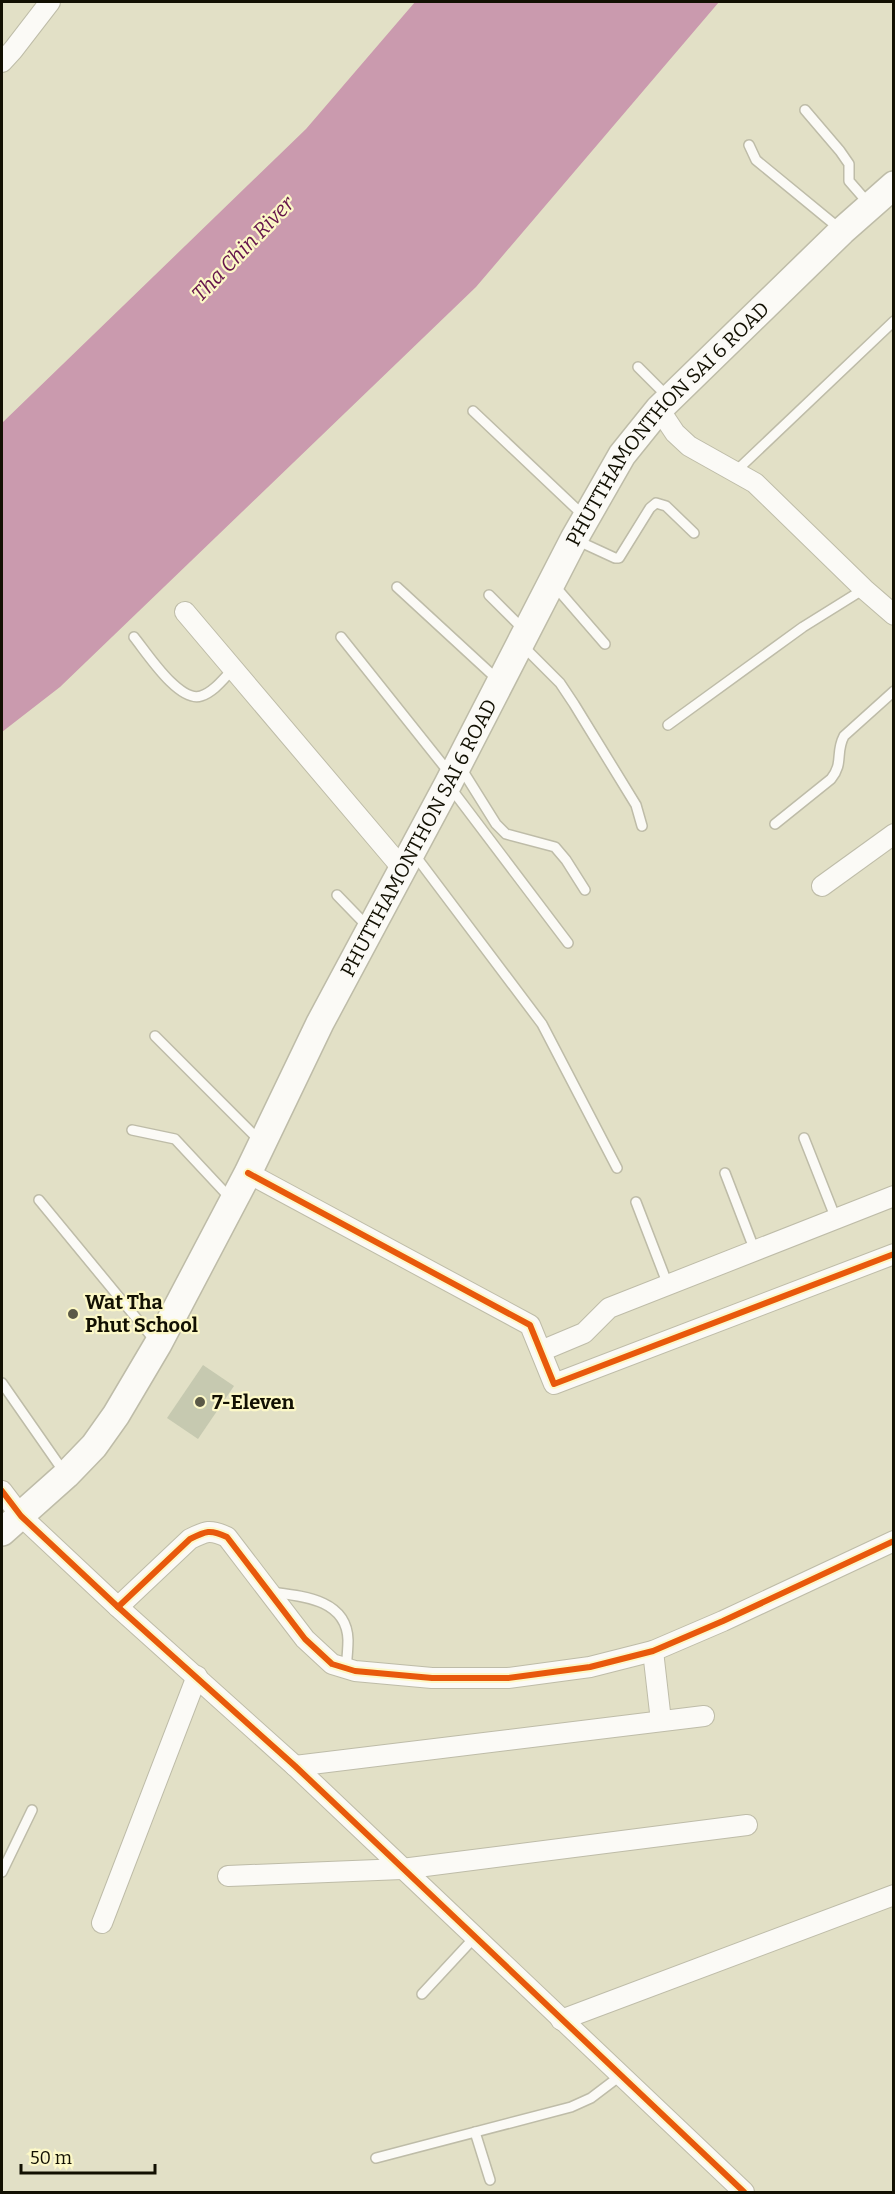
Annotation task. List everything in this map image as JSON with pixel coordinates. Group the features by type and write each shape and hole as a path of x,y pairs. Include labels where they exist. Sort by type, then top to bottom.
{"main road":[{"name":"PHUTTHAMONTHON SAI 6 ROAD","path":"11,1524 66,1475 94,1446 116,1415 158,1344 263,1144 320,1023 453,775 551,582 622,455 664,404 842,231 894,185"}],"street":[{"path":"2,62 50,2"},
{"path":"664,404 675,432 689,446 755,483 864,590 894,615"},
{"path":"185,612 233,669 407,859"},
{"path":"822,886 894,834"},
{"path":"248,1173 530,1325 554,1384 894,1254"},
{"path":"540,1351 584,1334 609,1308 894,1196"},
{"path":"2,1491 11,1524 118,1607 295,1766 744,2193"},
{"path":"118,1607 190,1539 205,1531 215,1531 227,1537 305,1639 332,1664 346,1669 383,1675 508,1678 590,1667 652,1651 696,1633 894,1540"},
{"path":"652,1651 661,1721"},
{"path":"102,1923 196,1677"},
{"path":"295,1766 704,1716"},
{"path":"228,1876 402,1869 747,1825"},
{"path":"561,2020 894,1894"}],"lane":[{"path":"805,110 849,164 848,176 851,185 871,206"},
{"path":"749,145 756,160 842,231"},
{"path":"735,472 894,321"},
{"path":"638,367 664,404"},
{"path":"473,411 580,529 615,558 619,558 650,508 656,503 666,506 694,533"},
{"path":"551,582 605,644"},
{"path":"397,587 499,681"},
{"path":"668,725 802,627 864,590"},
{"path":"489,595 560,683 574,704 636,805 642,825"},
{"path":"134,637 176,688 191,696 198,697 206,694 233,669"},
{"path":"340,637 496,824 506,834 555,847 585,890"},
{"path":"775,824 831,779 838,771 839,745 844,736 894,691"},
{"path":"453,775 568,942"},
{"path":"407,859 542,1024 617,1168"},
{"path":"337,895 370,930"},
{"path":"155,1036 263,1144"},
{"path":"132,1130 175,1139 233,1202"},
{"path":"804,1138 836,1218"},
{"path":"725,1173 755,1251"},
{"path":"39,1200 158,1344"},
{"path":"636,1202 668,1285"},
{"path":"2,1383 66,1475"},
{"path":"269,1591 312,1597 329,1605 343,1620 348,1638 346,1669"},
{"path":"2,1872 32,1810"},
{"path":"422,1994 474,1938"},
{"path":"376,2158 571,2107 591,2098 620,2076"},
{"path":"475,2132 490,2180"}],"water":[{"name":"Tha Chin River","path":"415,2 719,2 476,287 60,687 2,732 2,423 306,129"}],"building":[{"name":"7-Eleven","path":"203,1365 234,1386 198,1439 167,1418"}],"cycle path":[{"path":"248,1173 530,1325 554,1384 894,1254"},
{"path":"2,1491 21,1516 118,1607 295,1766 744,2192"},
{"path":"118,1607 190,1539 212,1532 227,1537 305,1639 332,1664 355,1671 432,1678 508,1678 590,1667 653,1651 894,1541"}],"place":[{"name":"Wat Tha Phut School","path":"73,1314"},
{"name":"7-Eleven","path":"200,1402"}]}
